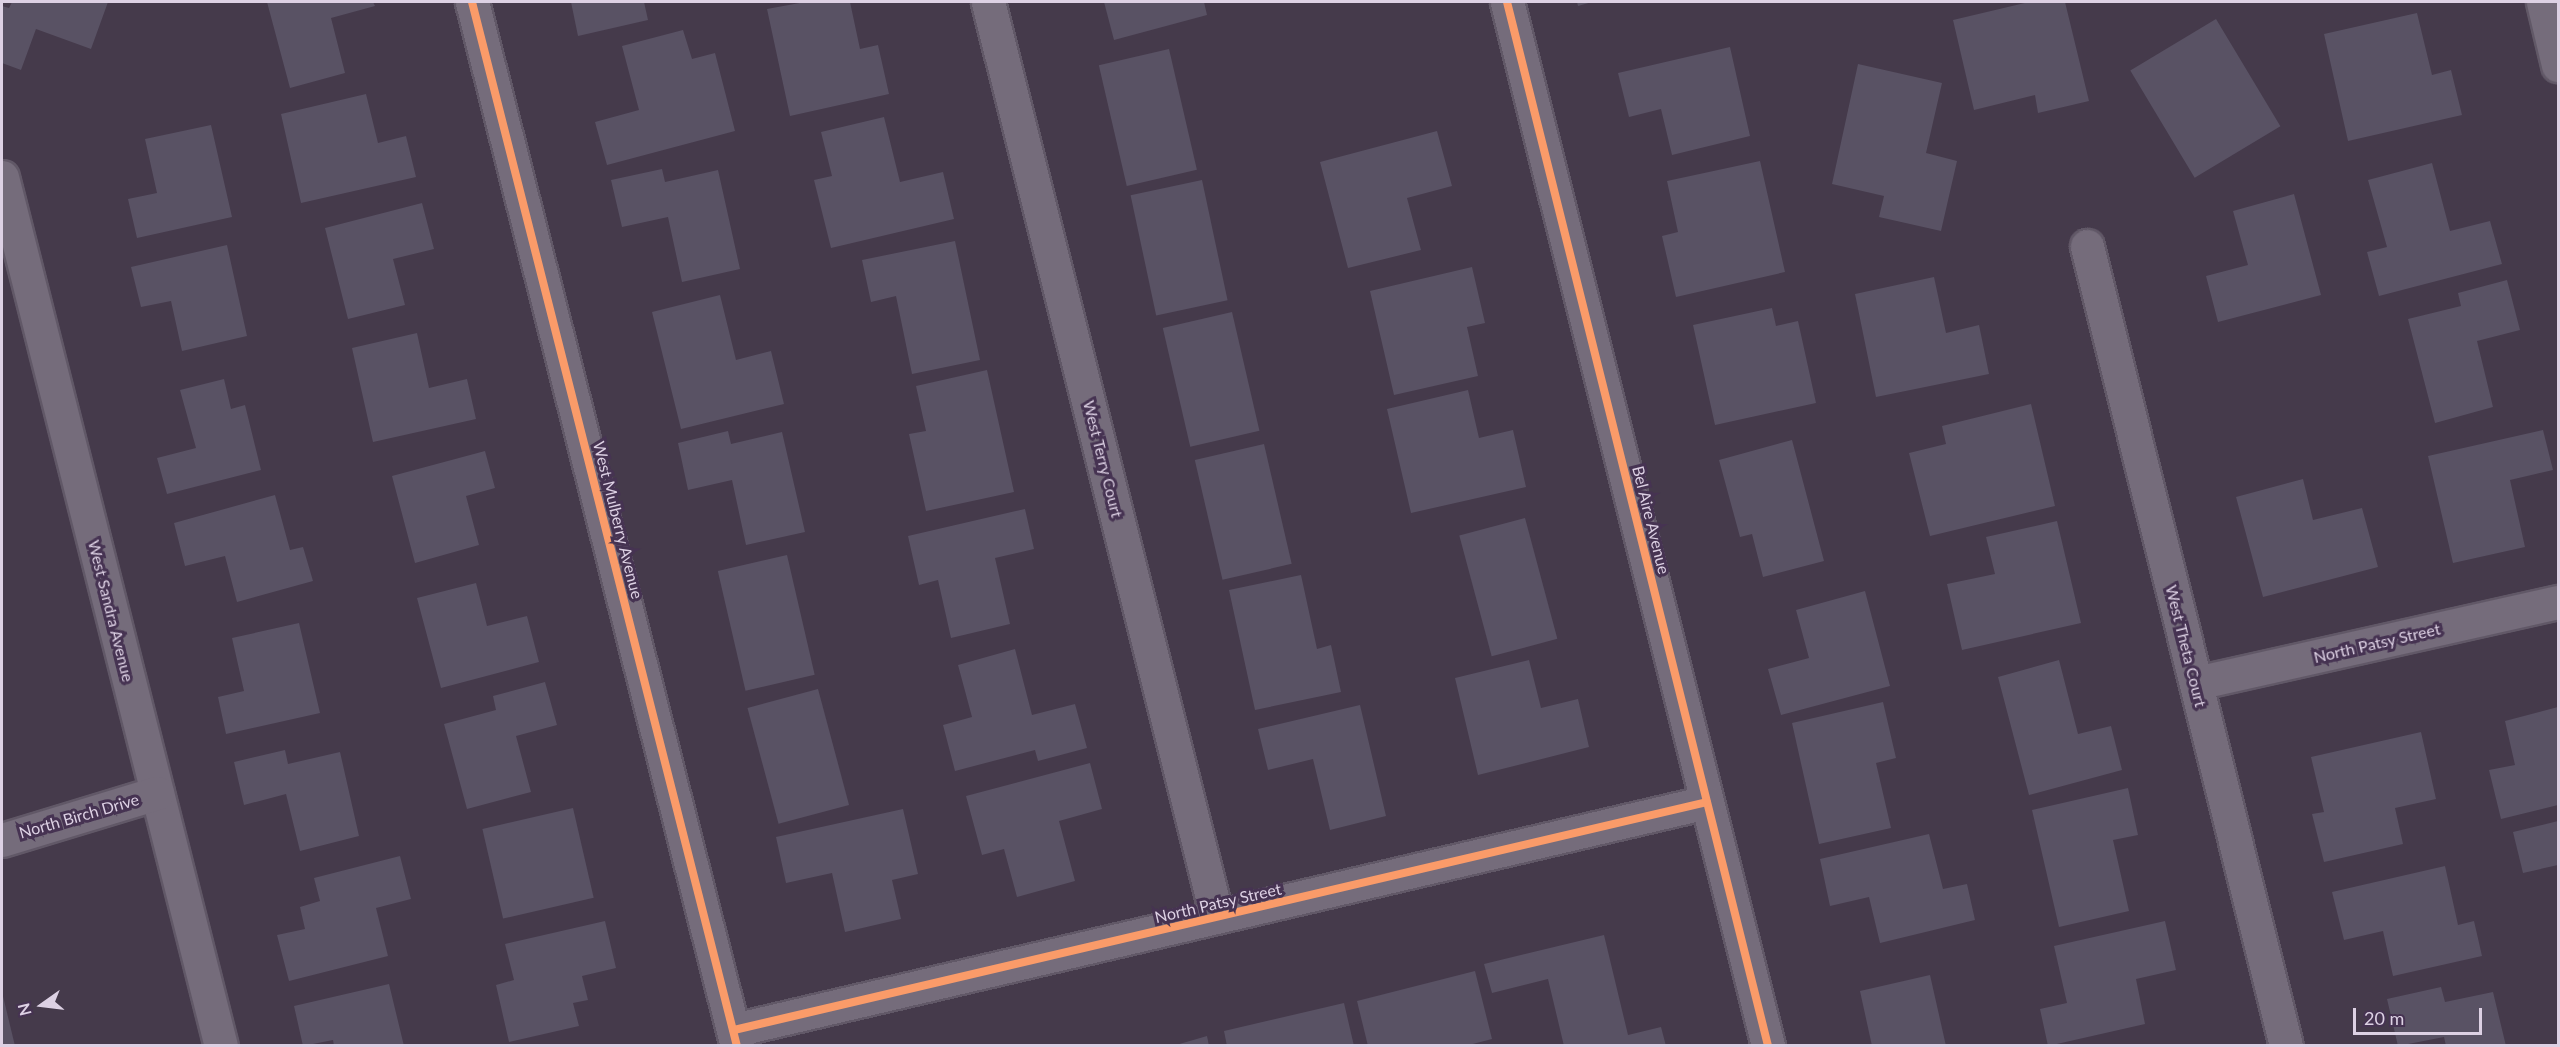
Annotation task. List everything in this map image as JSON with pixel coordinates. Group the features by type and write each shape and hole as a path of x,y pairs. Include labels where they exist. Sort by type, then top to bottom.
{"street":[{"name":"West Mulberry Avenue","path":"472,2 735,1038"},
{"name":"West Terry Court","path":"988,2 1217,917"},
{"name":"Bel Aire Avenue","path":"1507,2 1768,1046"},
{"path":"2543,2 2559,65"},
{"name":"West Sandra Avenue","path":"2,177 221,1046"},
{"name":"West Theta Court","path":"2087,246 2286,1046"},
{"name":"North Patsy Street","path":"2196,683 2559,602"},
{"name":"North Birch Drive","path":"2,840 157,793"},
{"name":"North Patsy Street","path":"735,1038 1217,917 1707,802"}],"building":[{"path":"12,2 108,2 91,49 36,29 21,70 2,63 2,6 9,8"},
{"path":"267,2 373,2 375,6 331,18 345,73 290,88"},
{"path":"571,2 644,2 648,20 578,36"},
{"path":"805,2 850,2 860,49 878,45 889,94 790,116 767,9"},
{"path":"1104,2 1204,2 1207,15 1114,40"},
{"path":"1577,2 1592,2 1578,6"},
{"path":"2029,2 2065,2 2089,101 2038,113 2035,95 1974,110 1953,20"},
{"path":"2417,13 2432,75 2451,70 2462,115 2348,141 2324,34"},
{"path":"2216,19 2280,126 2195,178 2130,71"},
{"path":"683,30 692,59 715,53 735,131 607,165 595,122 639,110 622,46"},
{"path":"1730,47 1750,136 1672,155 1661,109 1629,117 1618,73"},
{"path":"1169,49 1197,170 1127,186 1099,65"},
{"path":"1858,64 1942,83 1926,153 1957,161 1941,231 1879,217 1884,196 1832,184"},
{"path":"366,94 378,143 406,136 416,177 301,203 281,114"},
{"path":"884,117 900,182 943,172 954,219 831,248 814,180 832,176 821,132"},
{"path":"211,125 232,217 137,238 128,199 157,193 145,139"},
{"path":"1437,131 1452,186 1407,198 1421,250 1348,268 1320,162"},
{"path":"1760,161 1785,272 1676,297 1662,236 1678,232 1667,181"},
{"path":"2432,163 2450,231 2490,221 2502,264 2379,296 2367,252 2387,247 2368,180"},
{"path":"662,169 665,182 718,170 740,269 682,282 668,217 622,227 611,180"},
{"path":"1202,180 1228,300 1156,315 1131,195"},
{"path":"2294,194 2321,295 2218,322 2206,276 2248,265 2233,211"},
{"path":"422,203 434,249 393,259 405,305 348,319 325,228"},
{"path":"955,241 980,360 912,374 896,296 871,302 862,260"},
{"path":"227,245 247,336 182,351 171,301 141,307 131,267"},
{"path":"1472,267 1485,323 1467,327 1478,376 1394,395 1370,291"},
{"path":"1934,277 1946,333 1979,325 1989,374 1876,397 1855,294"},
{"path":"2507,280 2520,330 2477,341 2493,407 2435,423 2408,319 2461,306 2458,293"},
{"path":"720,295 736,360 771,351 784,404 681,429 652,312"},
{"path":"1772,308 1776,326 1798,321 1816,403 1715,425 1693,325"},
{"path":"1232,312 1259,431 1190,447 1163,328"},
{"path":"417,333 429,388 467,379 476,419 373,442 352,348"},
{"path":"987,370 1014,492 926,511 909,434 926,431 916,386"},
{"path":"224,379 231,409 245,405 261,470 167,494 157,458 196,448 180,390"},
{"path":"1468,390 1479,438 1513,430 1526,487 1411,513 1387,409"},
{"path":"2031,404 2055,506 1930,536 1909,453 1946,444 1942,426"},
{"path":"2543,430 2553,470 2510,480 2525,547 2453,563 2428,456"},
{"path":"728,431 731,444 782,432 805,532 746,545 732,480 688,490 678,443"},
{"path":"1792,440 1824,561 1763,577 1752,534 1740,537 1719,460"},
{"path":"1264,444 1292,564 1222,580 1195,460"},
{"path":"485,451 495,488 466,496 479,545 415,563 392,476"},
{"path":"2303,479 2313,520 2362,508 2378,567 2263,597 2236,497"},
{"path":"275,495 290,550 303,547 313,581 237,602 225,556 185,566 174,523"},
{"path":"1025,509 1034,549 995,558 1010,624 951,638 938,580 919,585 908,536"},
{"path":"1525,518 1557,639 1492,656 1459,536"},
{"path":"2057,521 2081,623 1962,650 1947,584 1995,574 1986,537"},
{"path":"787,555 815,675 745,691 718,571"},
{"path":"1301,575 1317,649 1331,645 1341,692 1255,710 1229,590"},
{"path":"476,583 487,626 527,616 539,662 441,688 417,598"},
{"path":"1865,591 1890,686 1781,715 1768,669 1809,658 1796,610"},
{"path":"299,623 320,713 226,734 218,697 244,691 232,638"},
{"path":"1015,649 1032,715 1075,704 1087,748 1038,761 1035,750 955,771 943,725 972,717 958,665"},
{"path":"1529,660 1541,708 1578,699 1589,747 1478,775 1455,678"},
{"path":"2059,660 2078,734 2111,726 2122,770 2029,795 1998,677"},
{"path":"545,682 557,725 516,736 531,792 467,809 444,724 496,710 493,696"},
{"path":"818,689 849,805 779,824 747,708"},
{"path":"1883,702 1896,758 1876,763 1891,828 1819,844 1792,723"},
{"path":"1360,705 1386,816 1330,830 1313,759 1268,770 1258,729"},
{"path":"2558,707 2558,805 2501,819 2489,770 2515,765 2505,721"},
{"path":"2421,732 2436,799 2395,808 2403,844 2324,862 2312,814 2324,812 2311,757"},
{"path":"285,750 288,764 340,752 359,836 300,851 286,794 244,805 234,762"},
{"path":"1090,763 1102,809 1059,821 1075,881 1017,897 1004,849 982,855 966,796"},
{"path":"2128,788 2138,835 2113,840 2129,911 2059,927 2032,810"},
{"path":"573,808 594,898 503,919 482,829"},
{"path":"903,809 918,874 892,880 901,919 845,932 832,873 786,883 776,837"},
{"path":"2558,821 2558,865 2523,873 2513,832"},
{"path":"1929,834 1943,889 1967,884 1975,920 1880,943 1869,897 1830,906 1820,859"},
{"path":"400,856 411,899 376,908 388,956 289,981 277,935 305,929 300,907 320,901 314,878"},
{"path":"2445,866 2458,925 2474,921 2482,956 2393,976 2383,931 2344,940 2332,892"},
{"path":"605,921 616,968 582,976 588,1000 573,1003 579,1026 509,1042 496,985 514,980 505,944"},
{"path":"2165,921 2176,970 2136,979 2145,1024 2048,1046 2040,1009 2067,1003 2054,946"},
{"path":"1604,935 1628,1035 1661,1027 1666,1046 1564,1046 1548,979 1492,993 1484,964"},
{"path":"1475,971 1492,1039 1465,1046 1368,1046 1357,1001"},
{"path":"1930,975 1946,1046 1872,1046 1860,991"},
{"path":"389,984 404,1046 334,1046 333,1040 303,1046 294,1006"},
{"path":"2441,987 2445,1002 2493,992 2506,1046 2446,1046 2444,1037 2398,1046 2387,999"},
{"path":"2,992 15,1046 2,1046"},
{"path":"1344,1003 1354,1046 1227,1046 1224,1031"},
{"path":"1207,1036 1209,1046 1176,1046 1176,1045"}],"cycle path":[{"path":"472,2 737,1046"},
{"path":"1507,2 1768,1046"},
{"path":"734,1030 1707,802"}]}
